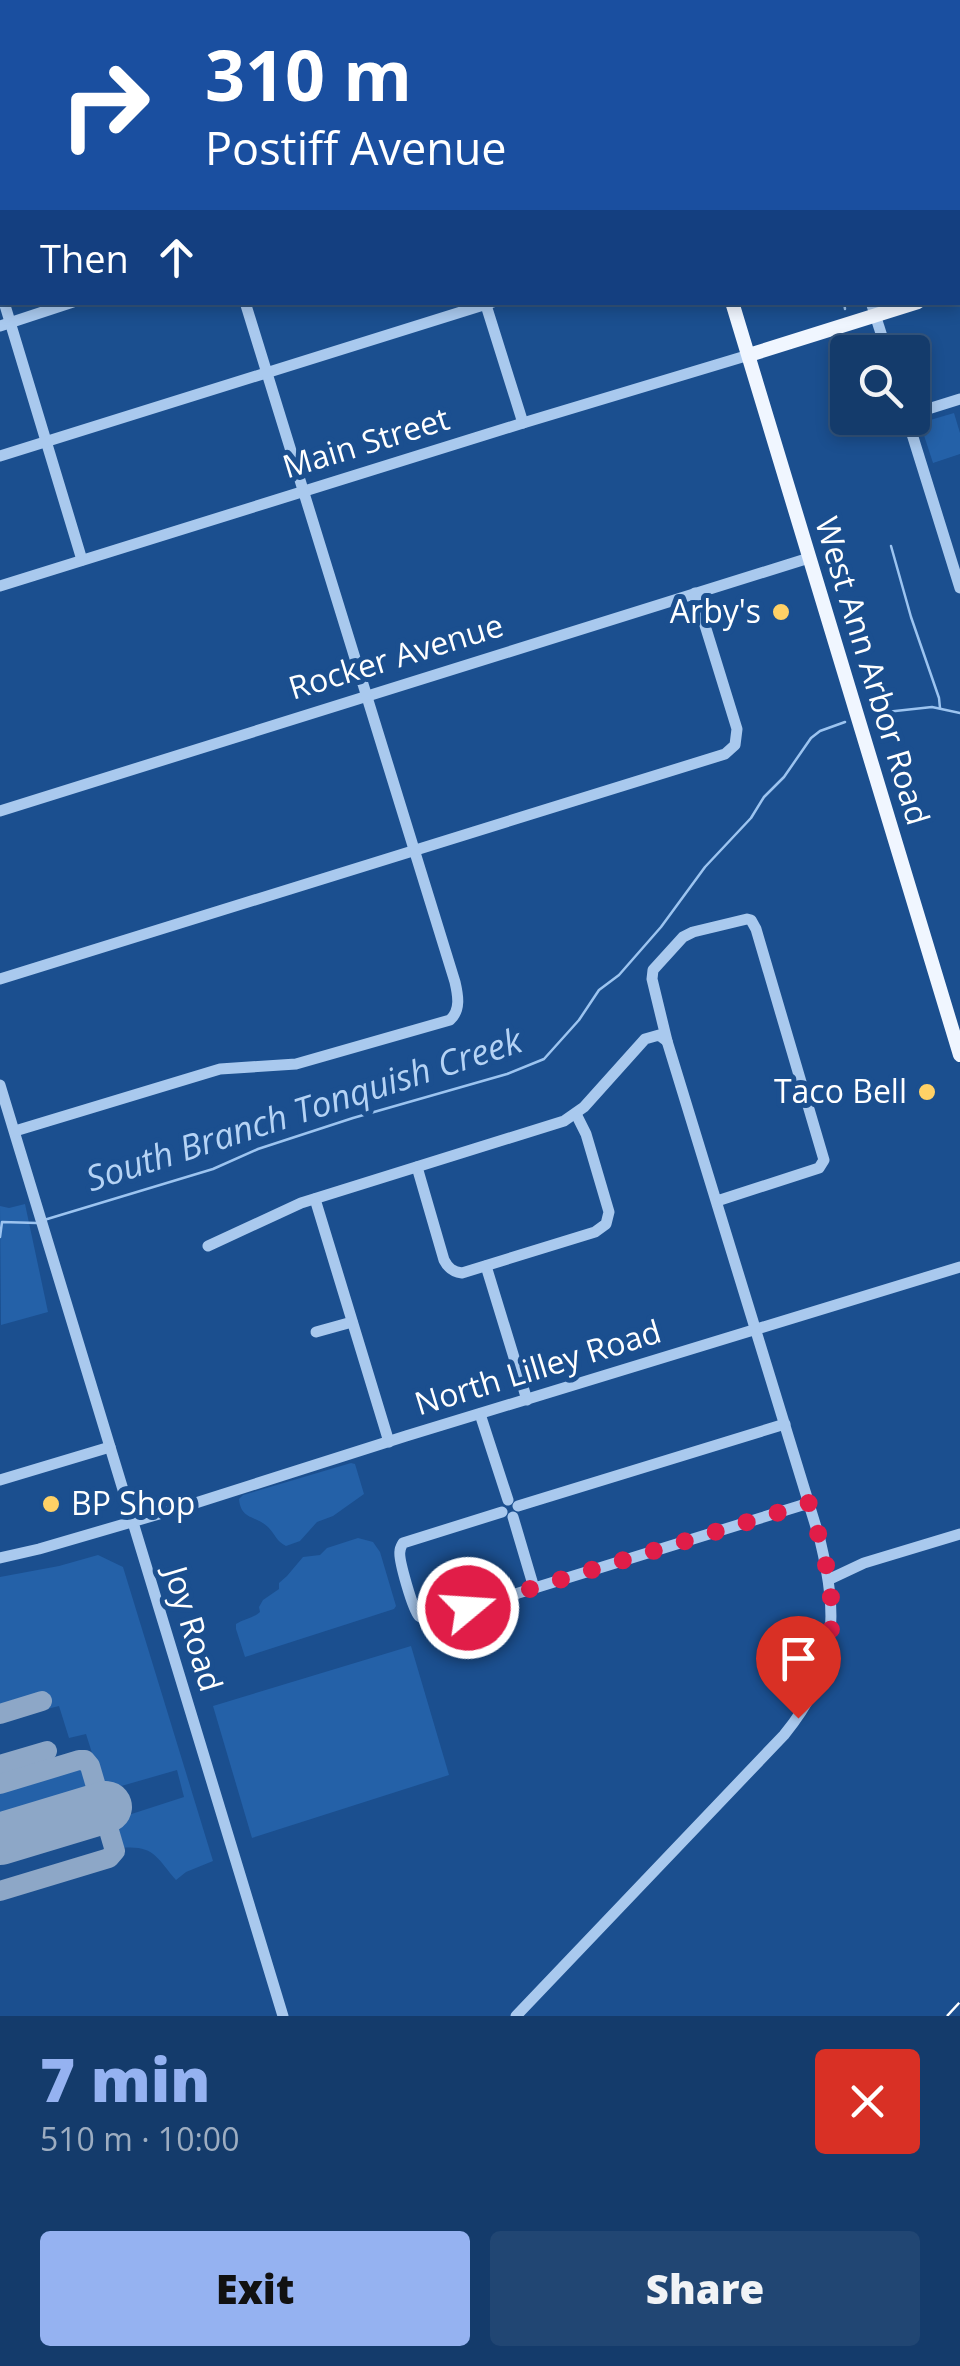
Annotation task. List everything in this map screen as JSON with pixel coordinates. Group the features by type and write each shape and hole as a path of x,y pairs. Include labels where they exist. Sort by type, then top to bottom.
{"main road":[{"name":"West Ann Arbor Road","path":"733,305 960,1055"},
{"path":"748,355 873,309 899,305"}],"street":[{"path":"64,305 5,324 82,560"},
{"path":"15,1131 220,1069 296,1064 450,1020 458,1006 458,993 246,305"},
{"path":"0,456 482,305"},
{"path":"489,305 523,423"},
{"path":"873,309 881,335"},
{"name":"Main Street","path":"0,586 748,355"},
{"path":"930,409 960,399"},
{"path":"916,435 960,588"},
{"name":"Rocker Avenue","path":"0,811 809,558"},
{"path":"0,979 728,752 735,745 737,729 696,593"},
{"path":"516,2016 784,1735 816,1686 826,1657 832,1611 830,1579 667,1040 652,978 653,970 687,934 751,920 824,1160 819,1168 717,1201"},
{"path":"208,1246 315,1198 564,1121 576,1114 645,1039 659,1035 667,1040"},
{"name":"Joy Road","path":"0,1085 282,2016"},
{"path":"417,1167 451,1270 462,1273 595,1232 606,1224 609,1212 586,1134 576,1114"},
{"path":"315,1198 389,1442"},
{"path":"486,1266 527,1400"},
{"name":"North Lilley Road","path":"0,1558 132,1523 960,1267"},
{"path":"316,1332 352,1322"},
{"path":"480,1414 534,1588"},
{"path":"786,1424 403,1543 400,1560 414,1607 423,1618 435,1619 809,1503"},
{"path":"0,1480 110,1447"},
{"path":"830,1579 864,1563 960,1534"}],"shaded area":[{"path":"954,413 960,433 960,454 933,463 924,435 930,435 930,420"},
{"path":"25,1204 48,1312 1,1325 0,1206"},
{"path":"355,1464 364,1494 333,1516 317,1522 300,1541 286,1546 240,1506 243,1495"},
{"path":"358,1538 373,1542 380,1552 394,1609 245,1657 236,1624 260,1612 263,1600 279,1589 279,1583 303,1557 320,1555 327,1548"},
{"path":"98,1555 123,1567 213,1861 176,1880 148,1851 121,1848 113,1820 184,1797 177,1770 104,1791 86,1734 69,1738 59,1706 47,1709 43,1695 0,1708 0,1577"},
{"path":"411,1646 449,1775 252,1838 213,1706"},
{"path":"68,1769 81,1769 89,1791 83,1797 0,1823 0,1790"}],"waterway":[{"name":"South Branch Tonquish Creek","path":"844,305 845,309"},
{"name":"South Branch Tonquish Creek","path":"891,546 940,708"},
{"name":"South Branch Tonquish Creek","path":"877,713 932,707 960,713"},
{"name":"South Branch Tonquish Creek","path":"44,1220 213,1169 258,1149 507,1074 544,1059 579,1020 599,990 619,975 661,927 705,867 784,777 811,738 845,722"},
{"name":"South Branch Tonquish Creek","path":"0,1237 2,1222 37,1223"}],"taxiway":[{"path":"0,1714 42,1701"},
{"path":"0,1765 47,1751"},
{"path":"0,1784 85,1760 115,1851 109,1858 0,1891"}],"runway":[{"path":"0,1839 106,1807"}],"railway":[{"path":"947,2016 960,2002"}],"place":[{"name":"Arby's","path":"781,612"},
{"name":"Taco Bell","path":"927,1092"},
{"name":"BP Shop","path":"51,1504"}],"route":[{"path":"468,1608 809,1503 830,1579 832,1611 822,1673 798,1718"}]}
